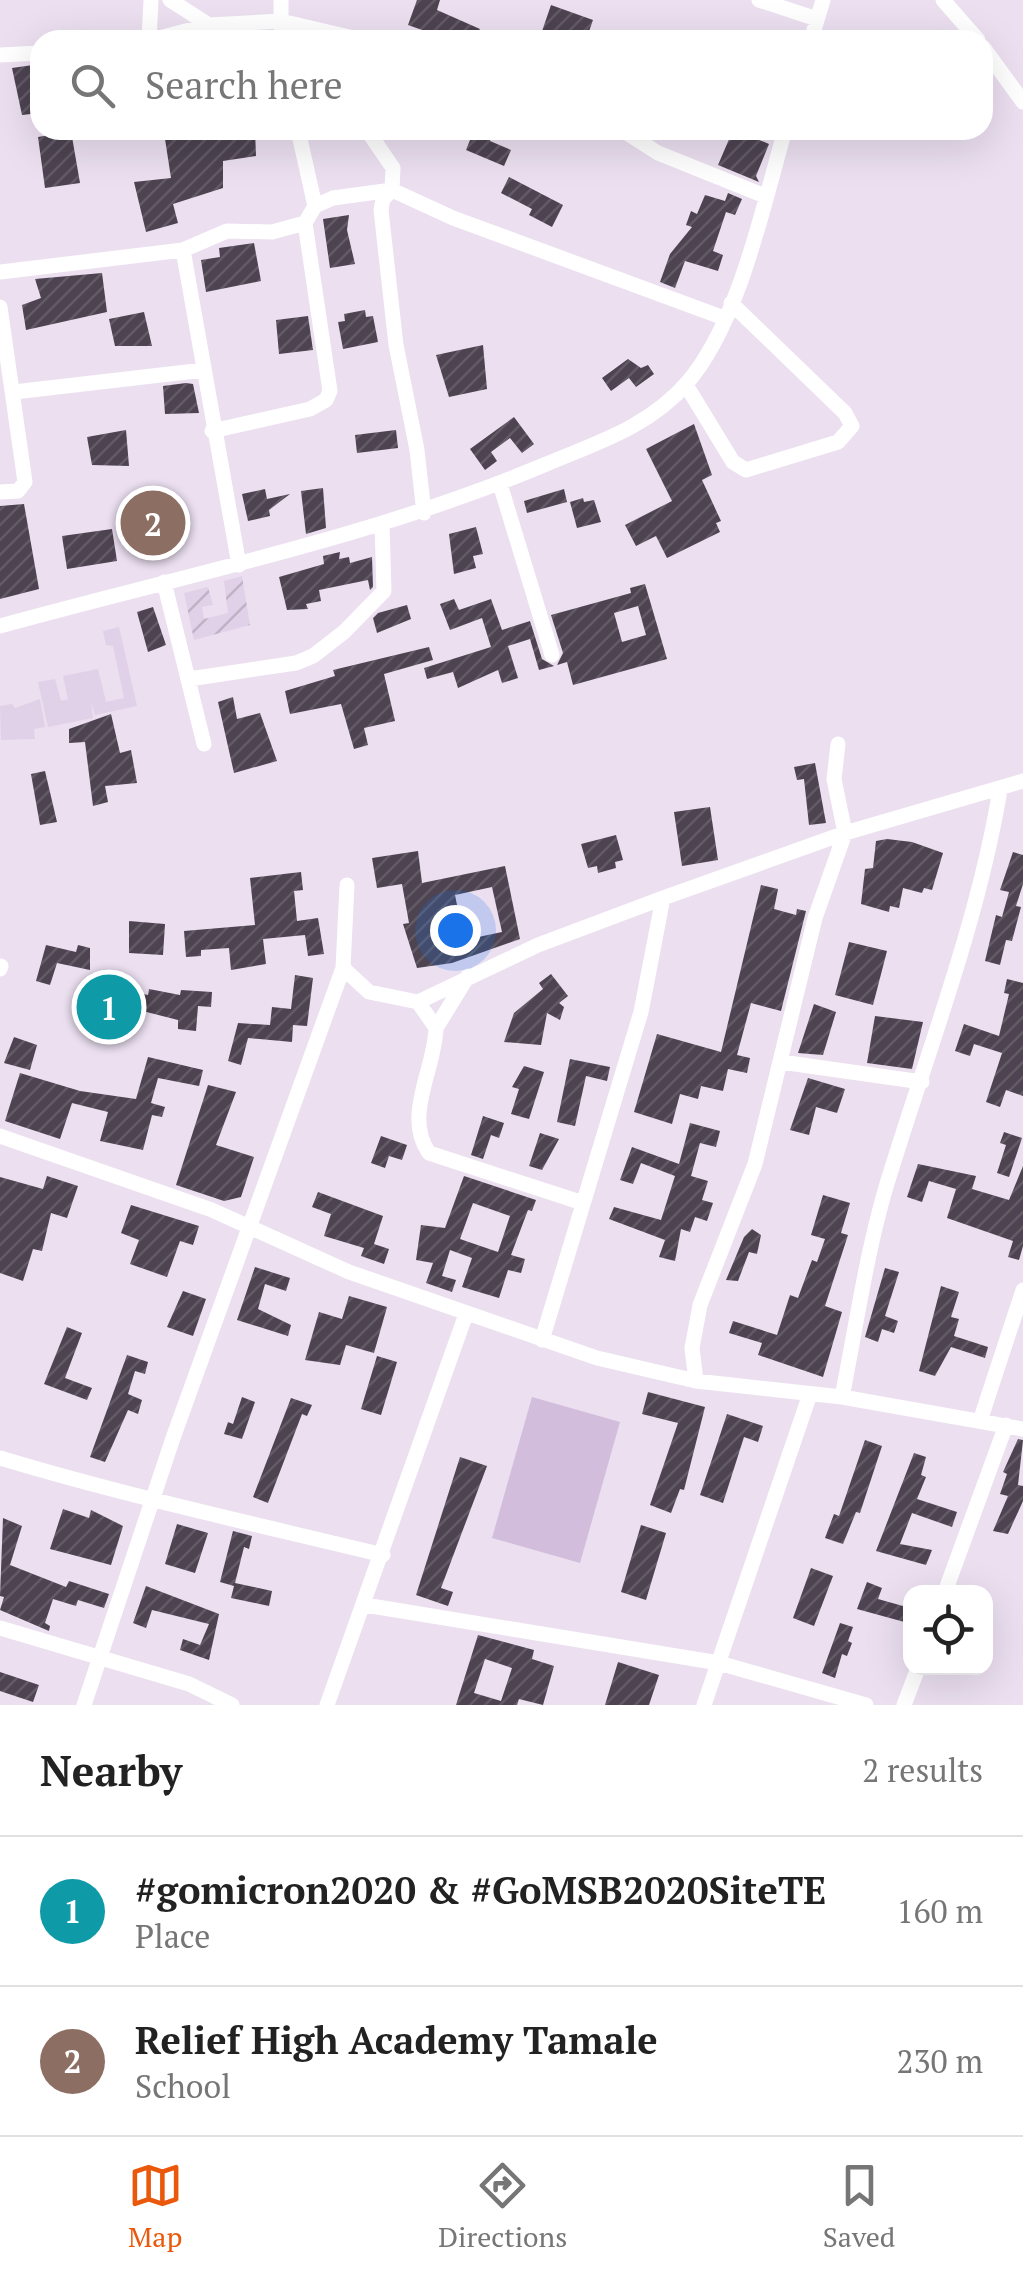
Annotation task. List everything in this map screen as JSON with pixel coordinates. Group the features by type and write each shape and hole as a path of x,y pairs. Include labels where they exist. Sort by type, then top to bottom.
{"street":[{"path":"150,30 151,0"},
{"path":"170,0 209,25"},
{"path":"281,30 282,0"},
{"path":"759,0 816,19"},
{"path":"813,30 822,0"},
{"path":"943,0 969,30"},
{"path":"189,30 209,25 281,21 314,30"},
{"path":"0,55 30,54"},
{"path":"993,61 1023,102"},
{"path":"300,140 315,206"},
{"path":"374,140 393,168 392,190 383,199 381,210 387,277 424,513"},
{"path":"638,140 658,153 765,196"},
{"path":"0,626 424,513 638,425 686,385 728,310 782,140"},
{"path":"212,431 310,409 326,400 330,391 305,223 315,206 334,198 392,190 452,218 728,310 846,413 852,426 838,442 746,470 733,462 686,385"},
{"path":"0,272 183,250 227,231 272,232 305,223"},
{"path":"183,250 238,565"},
{"path":"0,307 25,482 18,491 0,492"},
{"path":"14,392 204,370"},
{"path":"500,484 552,655"},
{"path":"190,679 296,663 329,646 384,591 382,526"},
{"path":"164,582 204,744"},
{"path":"696,1381 692,1348 700,1305 755,1164 815,918 845,833 834,780 838,744"},
{"path":"343,968 369,992 418,1002 468,976 663,898 845,833 1023,781"},
{"path":"842,1396 885,1192 922,1082 985,863 1000,790"},
{"path":"84,1705 153,1497 343,968 347,886"},
{"path":"542,1340 580,1202 602,1146 641,1012 663,898"},
{"path":"468,976 436,1028 419,1112 426,1150 580,1202"},
{"path":"418,1002 436,1028"},
{"path":"781,1062 922,1082"},
{"path":"0,1136 118,1175 250,1228 281,1245 542,1340 696,1381 842,1396 1023,1429"},
{"path":"980,1421 1023,1290"},
{"path":"327,1705 466,1314"},
{"path":"704,1705 810,1394"},
{"path":"948,1585 1006,1425"},
{"path":"0,1458 99,1487 383,1555"},
{"path":"365,1605 720,1663 866,1705"},
{"path":"0,1628 189,1684 232,1705"},
{"path":"904,1705 915,1675"}],"shaded area":[{"path":"242,576 250,625 194,640 184,593 208,587 213,605 202,607 204,619 228,613 224,581"},
{"path":"119,627 137,706 95,715 91,702 93,718 48,727 38,682 55,679 61,701 68,699 63,676 98,669 106,702 124,698 113,646 106,645 103,631"},
{"path":"40,699 45,727 34,729 35,739 1,740 0,706 12,704 15,708"},
{"path":"532,1397 620,1422 580,1563 492,1538"}],"building":[{"path":"417,0 440,0 437,10 480,29 422,30 408,25"},
{"path":"551,5 593,20 590,30 542,30"},
{"path":"30,65 30,114 22,115 12,68"},
{"path":"38,140 73,140 80,183 45,188"},
{"path":"165,140 255,140 256,156 223,161 223,188 173,204 178,223 146,232 134,182 171,178"},
{"path":"470,140 490,140 511,150 504,166 466,150"},
{"path":"729,140 760,140 769,144 756,176 759,182 718,165"},
{"path":"509,177 563,205 552,227 529,215 532,209 501,193"},
{"path":"728,193 742,199 735,215 726,212 713,251 723,255 718,271 685,261 675,288 660,282 670,254 692,227 686,225 691,211 697,214 705,195 725,201"},
{"path":"349,215 347,230 355,264 330,268 323,219"},
{"path":"254,243 261,281 206,292 201,260 220,257 219,248"},
{"path":"102,273 107,312 26,330 22,305 41,298 35,279"},
{"path":"365,310 366,317 373,316 378,342 343,349 338,322 345,321 344,314"},
{"path":"144,312 152,346 115,346 109,319"},
{"path":"308,316 313,350 279,354 276,320"},
{"path":"483,345 487,389 449,397 436,355"},
{"path":"628,359 641,368 648,365 654,374 636,387 629,378 611,391 602,378"},
{"path":"193,384 199,413 165,414 163,386"},
{"path":"514,417 534,444 522,453 510,438 491,452 497,461 485,470 470,449"},
{"path":"694,424 712,475 702,480 721,521 716,523 720,532 667,558 656,536 636,546 625,525 672,501 646,449"},
{"path":"126,430 129,466 92,465 87,437"},
{"path":"396,430 398,448 357,453 355,435"},
{"path":"323,488 326,528 306,534 301,491"},
{"path":"265,489 267,499 290,494 269,510 270,516 248,521 242,494"},
{"path":"564,489 567,502 527,513 524,501"},
{"path":"583,498 584,502 594,500 601,522 577,528 570,502"},
{"path":"24,504 39,589 0,599 0,506"},
{"path":"476,527 483,554 473,556 476,568 454,574 449,534"},
{"path":"112,529 117,561 67,569 62,536"},
{"path":"340,552 339,559 349,557 350,563 372,557 373,587 370,590 368,580 319,590 321,601 306,604 308,609 287,610 279,577 324,564 323,556"},
{"path":"645,584 667,659 573,685 567,662 557,665 563,653 551,615 631,593 630,588","holes":["638,606 646,635 622,642 614,613"]},
{"path":"454,599 459,610 491,599 502,630 530,621 542,659 554,666 539,670 530,639 508,646 518,678 502,683 498,670 458,688 453,672 427,679 424,668 491,647 482,618 450,630 440,604"},
{"path":"407,605 411,619 377,633 373,618 378,613"},
{"path":"153,607 166,645 148,652 137,612"},
{"path":"429,647 433,660 384,674 395,721 364,728 368,745 354,749 341,704 290,714 285,691 335,676 333,670"},
{"path":"233,697 237,719 260,713 277,761 234,773 218,702"},
{"path":"111,714 120,753 131,750 137,783 105,786 108,802 93,806 85,742 69,743 69,729"},
{"path":"815,763 826,823 809,825 804,779 797,780 794,767"},
{"path":"45,771 57,822 40,825 31,774"},
{"path":"710,807 718,860 682,866 674,812"},
{"path":"616,835 623,860 615,862 616,868 598,873 597,866 588,868 581,844"},
{"path":"876,841 912,842 943,853 932,890 924,888 922,893 903,888 899,908 890,906 889,912 861,904 865,869 873,868"},
{"path":"418,851 422,883 505,866 520,939 452,963 417,968 403,924 409,923 402,884 377,888 372,858","holes":["492,887 502,932 464,940 455,895"]},
{"path":"1013,852 1023,855 1023,884 1016,906 1021,907 1012,941 1006,940 1000,965 985,961 996,915 1002,917 1009,892 1000,890"},
{"path":"301,872 303,890 294,891 297,921 318,918 324,954 308,956 305,935 263,939 266,964 231,970 229,948 201,950 201,956 186,957 184,931 255,925 250,878"},
{"path":"761,885 778,889 774,909 796,915 797,909 806,911 781,1011 751,1003 737,1055 750,1058 747,1073 728,1069 723,1091 701,1086 698,1099 680,1094 672,1124 634,1112 657,1034 721,1052"},
{"path":"129,921 165,924 163,955 129,953"},
{"path":"849,942 887,951 873,1005 835,995"},
{"path":"46,945 76,952 78,945 90,948 90,970 57,963 50,985 36,981"},
{"path":"551,974 568,996 559,1003 564,1007 560,1020 547,1013 541,1045 504,1042 514,1013 543,989 539,983"},
{"path":"295,975 313,978 307,1026 293,1025 292,1042 248,1038 241,1065 228,1061 238,1023 270,1025 272,1007 291,1009"},
{"path":"1007,979 1023,983 1023,1096 1006,1090 1000,1107 986,1102 1002,1053 974,1044 970,1056 955,1051 964,1024 999,1036 1009,994 1004,993"},
{"path":"106,985 148,995 149,989 180,995 181,990 212,992 211,1007 198,1006 196,1031 178,1029 178,1020 119,1005 107,1026 95,1023"},
{"path":"814,1004 836,1012 823,1055 798,1053"},
{"path":"875,1016 923,1022 912,1069 867,1063"},
{"path":"14,1037 37,1045 30,1070 4,1063"},
{"path":"148,1057 203,1070 199,1086 158,1078 151,1103 165,1107 162,1117 152,1115 143,1150 100,1141 108,1112 72,1103 60,1139 5,1121 20,1073 80,1091 136,1099"},
{"path":"570,1059 610,1067 607,1081 586,1076 575,1126 557,1122"},
{"path":"524,1066 544,1072 529,1119 511,1114 519,1089 512,1087"},
{"path":"808,1078 845,1089 837,1113 816,1107 809,1135 790,1130"},
{"path":"208,1085 236,1092 216,1145 254,1157 241,1197 224,1201 176,1185"},
{"path":"483,1116 504,1123 499,1138 491,1135 483,1159 471,1155"},
{"path":"690,1123 720,1131 716,1147 700,1143 691,1176 708,1181 702,1200 713,1203 707,1221 695,1217 690,1232 681,1229 675,1261 659,1257 665,1240 609,1219 614,1207 661,1220 675,1176 641,1163 633,1184 620,1180 632,1147 679,1164"},
{"path":"1004,1132 1022,1138 1009,1177 997,1173 1006,1145 1000,1143"},
{"path":"540,1133 559,1139 542,1170 529,1166"},
{"path":"381,1136 407,1145 402,1160 389,1156 385,1168 371,1163"},
{"path":"918,1164 976,1176 972,1189 1009,1200 1023,1166 1023,1246 1019,1260 1008,1257 1013,1241 947,1218 956,1189 929,1181 922,1202 907,1197"},
{"path":"47,1176 78,1186 67,1218 51,1213 42,1251 33,1249 23,1281 0,1273 0,1177 43,1189"},
{"path":"464,1176 536,1200 532,1211 528,1210 511,1255 525,1259 521,1273 508,1270 499,1298 462,1287 472,1258 450,1250 442,1276 456,1280 452,1292 426,1283 433,1263 416,1260 421,1225 445,1228","holes":["473,1203 510,1216 498,1252 460,1239"]},
{"path":"318,1192 383,1216 374,1244 389,1249 384,1264 361,1256 364,1248 324,1236 331,1214 312,1207"},
{"path":"823,1195 850,1203 841,1233 848,1235 825,1306 842,1312 823,1377 758,1355 762,1343 729,1333 733,1321 777,1335 790,1295 798,1298 812,1260 817,1262 825,1239 811,1235"},
{"path":"131,1205 199,1226 193,1245 180,1241 167,1277 130,1264 139,1240 121,1233"},
{"path":"752,1229 761,1235 757,1254 749,1252 738,1281 726,1280 744,1237"},
{"path":"255,1267 290,1278 286,1291 265,1284 258,1309 291,1325 288,1336 237,1320"},
{"path":"885,1268 899,1272 885,1316 898,1321 894,1333 882,1329 878,1342 865,1337"},
{"path":"941,1286 959,1292 951,1317 959,1319 954,1336 988,1347 985,1358 951,1347 935,1376 919,1371"},
{"path":"183,1291 206,1299 193,1336 167,1327"},
{"path":"349,1296 387,1307 374,1353 346,1345 340,1365 305,1360 319,1312 342,1319"},
{"path":"67,1327 82,1333 65,1378 92,1388 87,1400 44,1384"},
{"path":"127,1355 148,1362 145,1374 135,1371 128,1394 142,1400 138,1414 128,1410 105,1462 90,1457"},
{"path":"377,1356 397,1362 381,1415 361,1409"},
{"path":"648,1392 705,1407 684,1490 680,1489 671,1513 650,1505 678,1423 642,1414"},
{"path":"242,1397 255,1402 242,1439 224,1434 228,1422 233,1424"},
{"path":"291,1398 312,1405 307,1416 302,1414 268,1503 253,1497"},
{"path":"727,1414 763,1426 758,1442 744,1437 723,1503 700,1495"},
{"path":"1018,1439 1023,1440 1018,1485 1023,1486 1023,1501 1008,1534 993,1531 1008,1496 1000,1494 1007,1474 1003,1472"},
{"path":"865,1440 882,1446 860,1513 856,1512 843,1544 825,1538 834,1514 839,1516"},
{"path":"914,1453 926,1457 921,1475 926,1477 917,1499 957,1512 952,1527 912,1513 900,1544 932,1550 926,1565 876,1551"},
{"path":"460,1457 487,1466 441,1588 453,1592 448,1606 416,1595"},
{"path":"63,1509 89,1518 91,1510 123,1526 111,1565 50,1549"},
{"path":"3,1518 22,1526 10,1565 66,1587 69,1581 109,1594 104,1608 78,1600 76,1606 53,1599 45,1623 50,1626 49,1631 0,1610 4,1597 0,1596"},
{"path":"177,1524 208,1533 195,1573 165,1564"},
{"path":"641,1525 666,1533 646,1600 621,1592"},
{"path":"233,1531 252,1536 249,1549 244,1547 235,1583 272,1591 269,1606 231,1598 234,1586 220,1582"},
{"path":"811,1568 833,1576 814,1626 793,1618"},
{"path":"867,1582 882,1588 878,1599 903,1606 903,1622 857,1609"},
{"path":"146,1586 219,1614 209,1660 180,1650 183,1639 200,1645 209,1624 152,1610 146,1628 133,1623"},
{"path":"840,1623 853,1627 848,1641 852,1643 847,1656 842,1654 835,1678 822,1673"},
{"path":"478,1635 534,1650 532,1659 554,1666 543,1705 519,1699 517,1705 456,1705","holes":["485,1659 512,1668 501,1701 474,1693"]},
{"path":"618,1662 659,1675 649,1705 605,1705"},
{"path":"0,1672 39,1685 33,1702 0,1691"}],"place":[{"name":"Relief High Academy Tamale","path":"153,523"},
{"name":"#gomicron2020 & #GoMSB2020SiteTE","path":"109,1007"}]}
